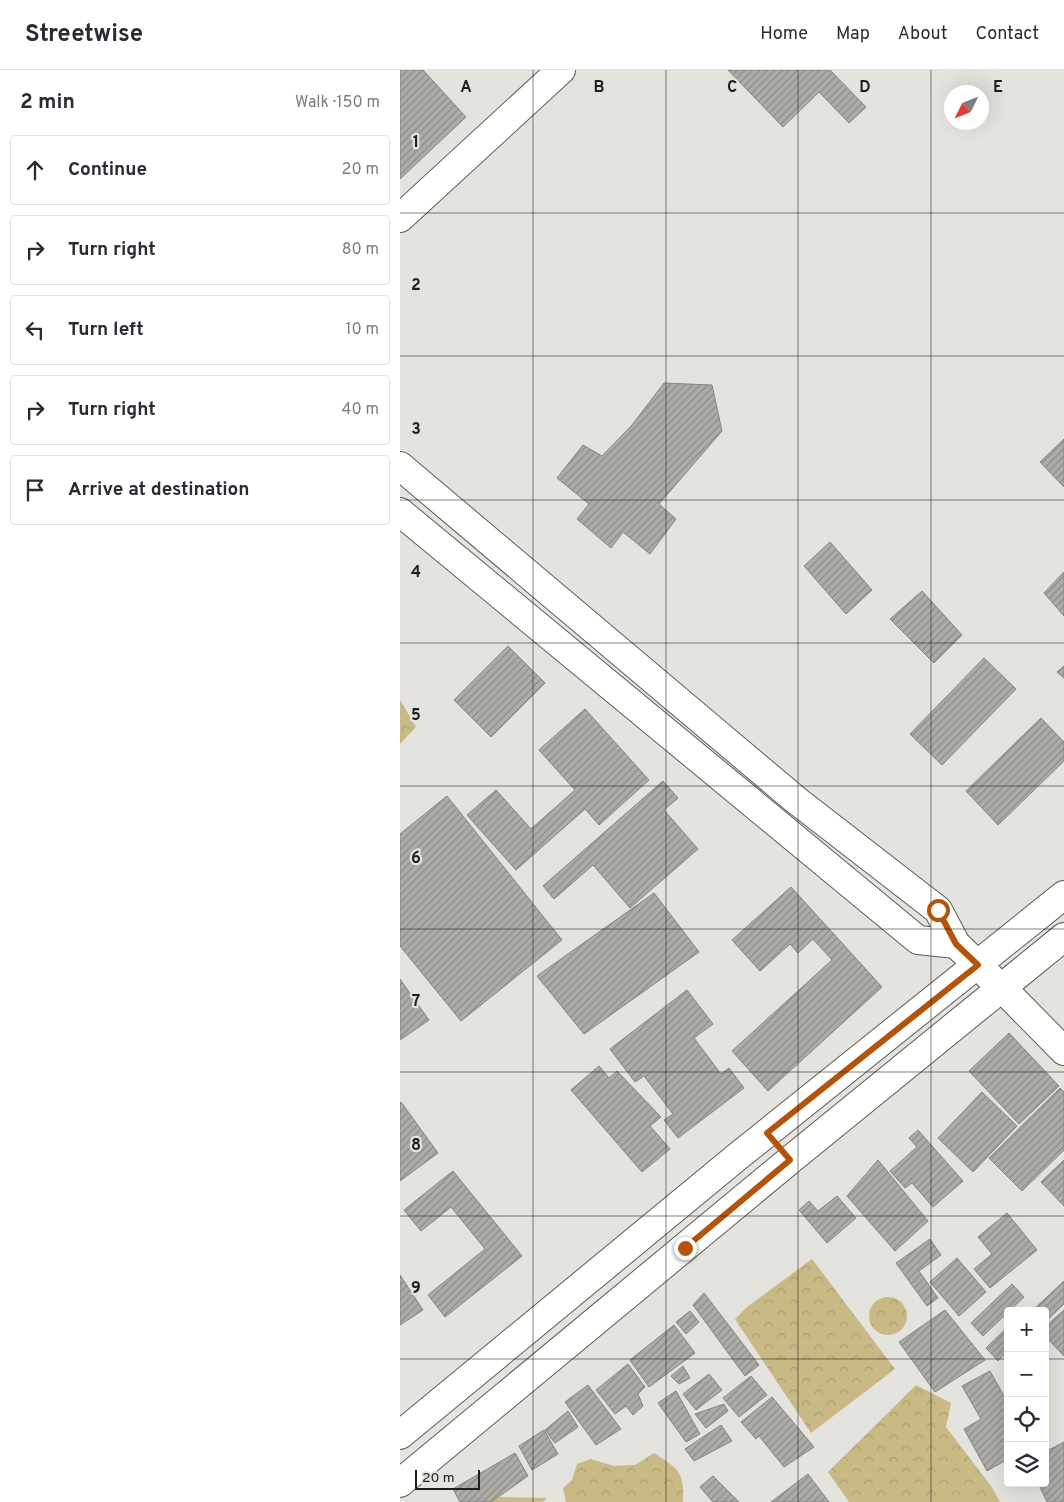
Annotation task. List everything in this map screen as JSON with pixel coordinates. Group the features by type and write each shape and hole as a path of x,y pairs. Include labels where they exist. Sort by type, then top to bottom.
{"main road":[{"path":"400,218 561,70"},
{"path":"400,466 796,800 938,910 956,944 1064,1051"},
{"path":"400,512 918,940 956,944"},
{"path":"400,1435 767,1133 1064,895"},
{"path":"400,1444 410,1475 790,1160 1064,937"},
{"path":"767,1133 790,1160"},
{"path":"660,1221 685,1248"}],"green space":[{"path":"400,700 416,727 400,744"},
{"path":"812,1259 895,1369 811,1433 735,1319 747,1307"},
{"path":"888,1297 901,1303 907,1316 901,1329 888,1335 875,1329 869,1316 875,1303"},
{"path":"916,1385 951,1403 946,1427 991,1486 1000,1502 849,1502 828,1472"},
{"path":"654,1453 674,1467 681,1477 683,1483 683,1502 566,1502 563,1488 572,1480 577,1464 591,1459 614,1466 635,1465"},
{"path":"499,1497 547,1498 543,1502 491,1502"}],"building":[{"path":"400,70 423,70 466,117 400,179"},
{"path":"728,70 830,70 866,107 849,123 819,92 783,127"},
{"path":"664,383 712,385 722,431 659,504 676,519 650,554 623,532 611,548 577,519 589,504 557,478 583,445 602,456 632,425"},
{"path":"1064,439 1064,487 1040,462"},
{"path":"830,542 872,590 846,614 804,566"},
{"path":"1064,572 1064,616 1044,593"},
{"path":"922,591 962,635 934,663 890,619"},
{"path":"508,646 545,683 491,737 454,700"},
{"path":"984,658 1016,689 942,765 910,734"},
{"path":"1064,666 1064,678 1057,672"},
{"path":"585,709 649,780 599,825 585,809 516,870 467,815 496,790 531,829 575,790 539,750"},
{"path":"1041,718 1064,742 1064,761 998,825 966,791"},
{"path":"663,781 678,798 664,810 698,849 630,908 593,865 554,899 543,886"},
{"path":"447,796 562,940 461,1021 400,946 400,834"},
{"path":"791,887 882,987 768,1091 732,1051 832,960 813,939 798,953 790,944 760,971 732,940"},
{"path":"654,893 699,952 584,1034 537,976"},
{"path":"400,979 429,1020 400,1040"},
{"path":"687,990 713,1024 694,1038 721,1074 729,1068 744,1088 678,1138 664,1120 673,1114 644,1076 635,1082 610,1049"},
{"path":"1009,1033 1059,1086 1019,1124 969,1071"},
{"path":"599,1066 609,1078 617,1071 661,1117 650,1126 670,1149 642,1172 571,1090"},
{"path":"1060,1088 1064,1092 1064,1150 1022,1191 989,1158"},
{"path":"982,1092 1017,1126 973,1172 938,1138"},
{"path":"400,1103 438,1153 400,1181"},
{"path":"918,1130 963,1181 933,1207 912,1183 905,1188 890,1171 917,1147 909,1138"},
{"path":"878,1160 928,1221 895,1251 847,1196"},
{"path":"1064,1160 1064,1206 1041,1182"},
{"path":"453,1171 522,1256 445,1317 428,1295 485,1249 451,1207 421,1231 404,1210"},
{"path":"837,1196 856,1218 827,1243 799,1210 809,1201 818,1211"},
{"path":"1007,1213 1037,1250 990,1288 974,1269 992,1254 978,1237"},
{"path":"930,1239 941,1255 919,1271 938,1298 927,1306 896,1263"},
{"path":"957,1258 986,1292 959,1316 930,1282"},
{"path":"400,1275 423,1310 400,1325"},
{"path":"1064,1281 1064,1304 1049,1318 1049,1307 1036,1307"},
{"path":"1012,1284 1024,1297 1013,1307 1004,1307 1004,1316 983,1336 971,1323"},
{"path":"704,1293 759,1365 745,1376 693,1305"},
{"path":"945,1310 985,1360 935,1392 899,1342"},
{"path":"1064,1310 1064,1356 1049,1340 1049,1323"},
{"path":"690,1311 699,1322 686,1334 676,1322"},
{"path":"674,1325 695,1353 649,1387 630,1360"},
{"path":"1004,1331 1004,1355 998,1361 986,1348"},
{"path":"628,1364 645,1387 638,1394 643,1406 633,1415 626,1406 615,1414 596,1390"},
{"path":"683,1366 690,1378 679,1384 671,1376"},
{"path":"990,1371 1004,1396 1004,1461 987,1471 964,1429 981,1419 962,1386"},
{"path":"709,1374 722,1390 696,1410 683,1394"},
{"path":"751,1376 767,1395 739,1417 723,1398"},
{"path":"588,1385 621,1429 596,1445 565,1402"},
{"path":"676,1391 700,1434 686,1442 658,1403"},
{"path":"772,1397 814,1447 784,1467 759,1436 756,1439 741,1422"},
{"path":"724,1404 728,1411 706,1428 695,1414"},
{"path":"568,1411 578,1427 555,1443 545,1430"},
{"path":"721,1425 732,1441 694,1461 685,1449"},
{"path":"544,1430 558,1454 532,1470 519,1446"},
{"path":"1064,1442 1064,1502 1047,1502 1040,1487 1049,1487 1049,1450"},
{"path":"515,1453 528,1476 491,1502 460,1502 453,1489"},
{"path":"808,1474 829,1502 771,1502"},
{"path":"713,1476 739,1502 713,1502 700,1487"}],"route":[{"path":"685,1248 790,1160 767,1133 978,965 956,944 938,910"}]}
